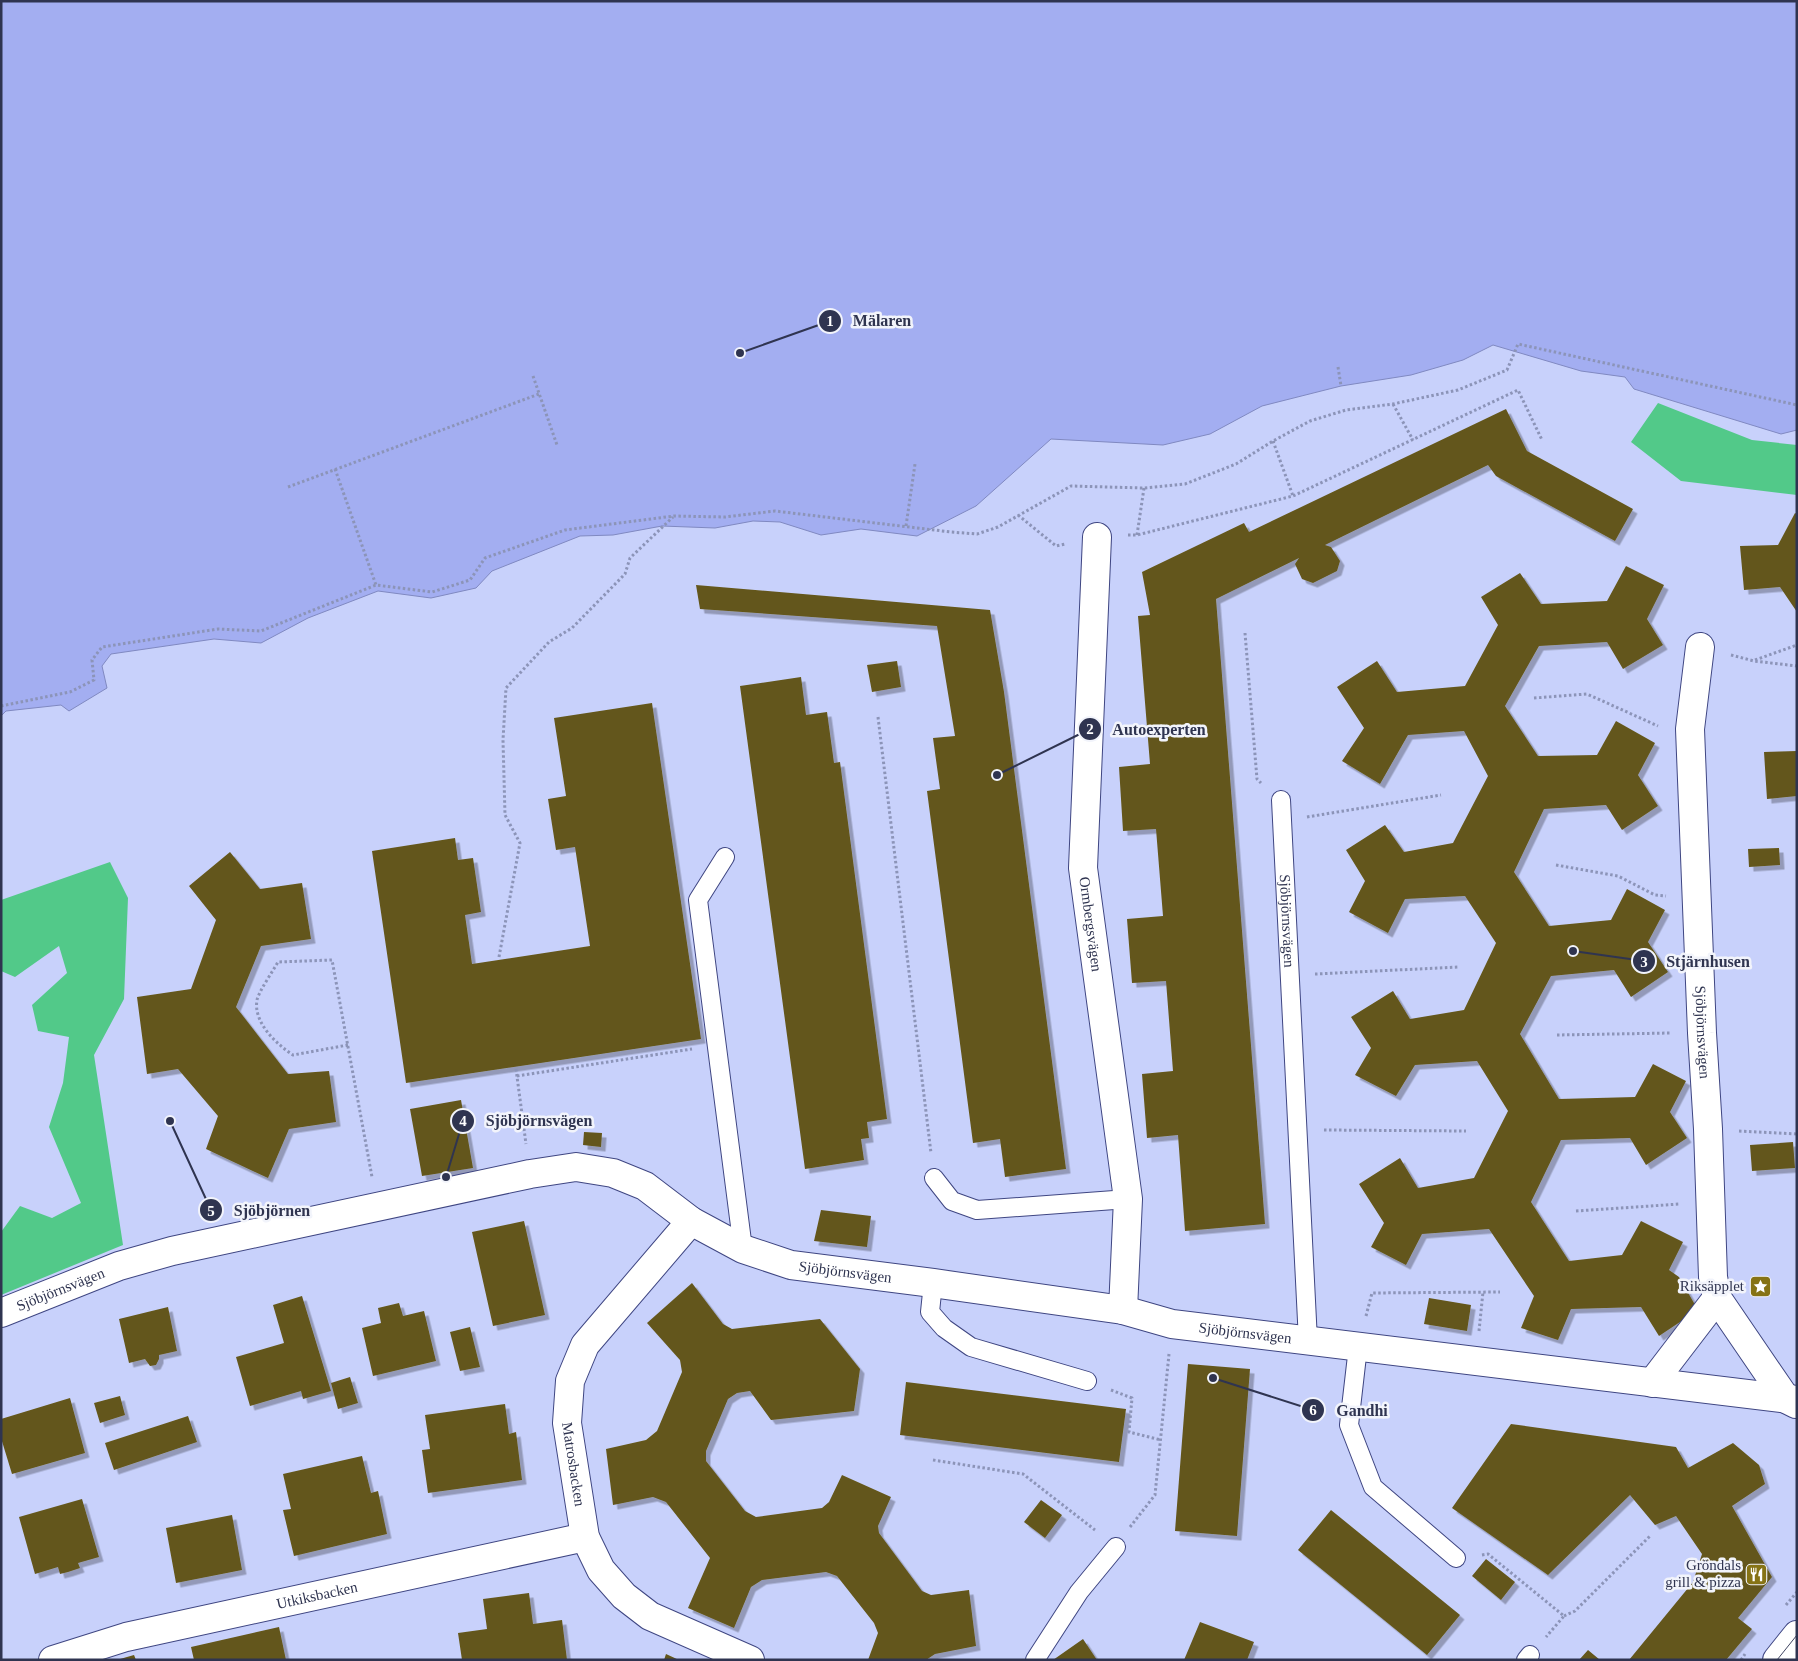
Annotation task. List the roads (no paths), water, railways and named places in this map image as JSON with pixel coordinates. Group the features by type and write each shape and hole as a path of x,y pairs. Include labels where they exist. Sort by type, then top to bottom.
{"street":[{"name":"Ormbergsvägen","path":"1097,537 1083,868 1128,1199 1123,1310"},
{"name":"Sjöbjörnsvägen","path":"1700,647 1690,729 1713,1277 1717,1298 1793,1401"},
{"name":"Sjöbjörnsvägen","path":"1,1313 119,1266 172,1251 530,1174 576,1167 613,1173 645,1186 691,1221 743,1249 791,1265 933,1282 1123,1310 1172,1324 1793,1401"},
{"name":"Matrosbacken","path":"691,1221 585,1345 570,1381 567,1423 585,1537 601,1570 624,1596 650,1616 750,1660"},
{"path":"1652,1383 1717,1298"},
{"name":"Utkiksbacken","path":"52,1660 126,1637 585,1537"},
{"path":"1777,1660 1797,1636"}],"lane":[{"name":"Sjöbjörnsvägen","path":"1281,800 1308,1341"},
{"path":"725,857 698,900 743,1249"},
{"path":"934,1178 952,1201 977,1210 1128,1199"},
{"path":"933,1282 930,1312 944,1328 971,1347 1087,1381"},
{"path":"1358,1347 1349,1425 1372,1487 1456,1558"},
{"path":"1035,1660 1079,1592 1116,1547"}],"water":[{"path":"1,1 1797,1 1797,430 1781,434 1634,389 1625,377 1581,371 1493,345 1463,360 1411,375 1341,386 1262,406 1210,434 1163,445 1051,439 976,506 917,536 861,529 821,535 780,522 753,521 715,528 662,526 613,535 580,536 492,571 476,588 431,598 378,591 308,618 261,643 214,639 111,654 102,666 107,688 69,711 61,705 6,711 1,716"}],"tram line":[{"path":"1777,1660 1797,1635"}],"place":[{"name":"Mälaren","path":"740,353"},
{"name":"Autoexperten","path":"997,775"},
{"name":"Stjärnhusen","path":"1573,951"},
{"name":"Sjöbjörnen","path":"170,1121"},
{"name":"Sjöbjörnsvägen","path":"446,1177"},
{"name":"Riksäpplet","path":"1760,1286"},
{"name":"Gandhi","path":"1213,1378"},
{"name":"Gröndals grill & pizza","path":"1757,1574"}]}
